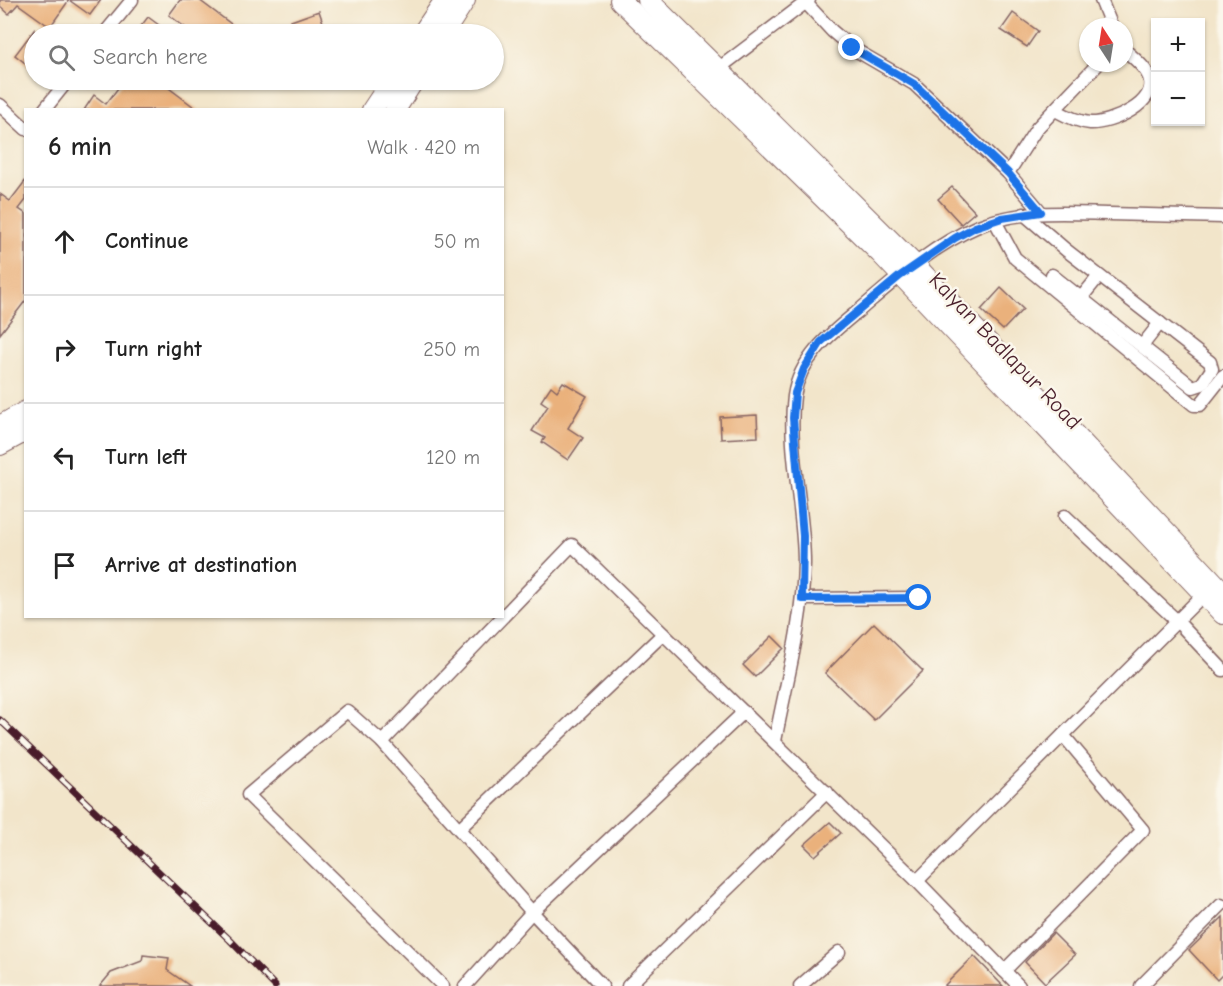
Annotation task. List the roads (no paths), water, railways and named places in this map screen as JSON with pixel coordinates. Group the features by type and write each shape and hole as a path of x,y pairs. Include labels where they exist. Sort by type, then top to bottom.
{"main road":[{"path":"429,24 445,0"},
{"path":"449,24 465,0"},
{"name":"Kalyan Badlapur Road","path":"620,0 710,74"},
{"name":"Kalyan Badlapur Road","path":"648,0 710,74 908,271 1213,593 1223,614"},
{"path":"373,108 385,90"},
{"path":"395,108 407,90"},
{"path":"0,426 24,412"},
{"path":"0,445 24,432"}],"street":[{"path":"112,24 132,0"},
{"path":"1101,0 1108,18"},
{"path":"710,74 808,1 832,31 852,48 914,84 1008,173 1041,212"},
{"path":"1055,110 1080,122 1092,123 1119,116 1142,102 1151,86 1150,79 1146,70 1133,58"},
{"path":"1008,173 1030,137 1091,72"},
{"path":"46,108 60,90"},
{"path":"2,110 24,127"},
{"path":"775,741 802,599 803,536 793,418 795,393 804,369 821,342 908,271 955,238 995,221 1041,212 1223,217"},
{"path":"1024,214 1099,276 1210,362 1212,369 1202,384 1193,387 1052,275"},
{"path":"995,221 1015,258 1194,405 1200,405 1223,376"},
{"path":"1081,298 1099,276"},
{"path":"1142,346 1160,323"},
{"path":"1065,516 1177,621 1223,670"},
{"path":"504,616 572,545 827,792 1019,986"},
{"path":"917,881 1177,621 1213,593"},
{"path":"802,599 919,598"},
{"path":"382,742 502,618"},
{"path":"459,829 663,634"},
{"path":"443,986 248,795 346,711 382,742 532,912 602,986"},
{"path":"465,986 532,912 744,712"},
{"path":"1004,971 1143,830 1063,735"},
{"path":"628,986 827,792"},
{"path":"1141,986 1221,905"},
{"path":"801,986 839,952"}],"railway":[{"path":"0,720 275,986"}]}
